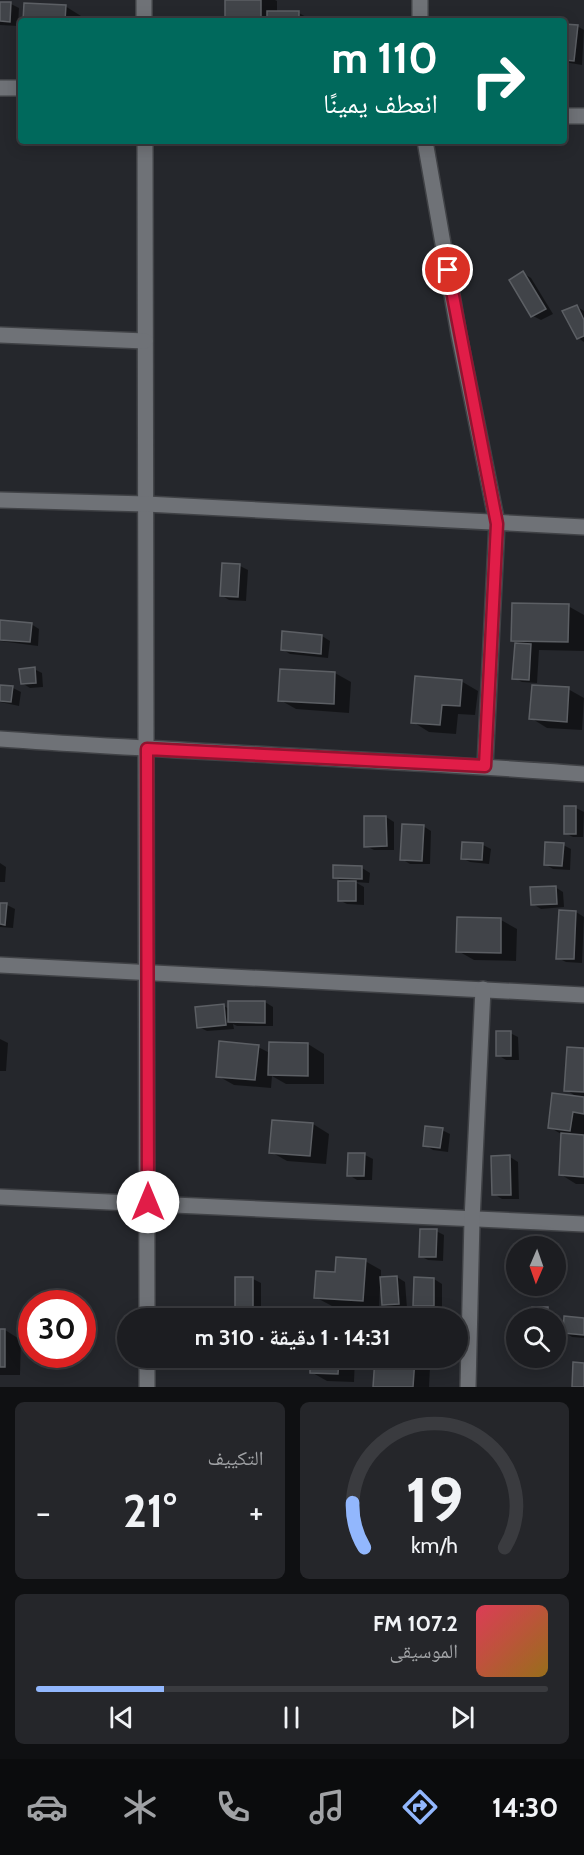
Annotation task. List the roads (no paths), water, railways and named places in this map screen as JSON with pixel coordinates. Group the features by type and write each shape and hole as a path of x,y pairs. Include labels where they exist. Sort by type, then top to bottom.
{"street":[{"path":"144,0 144,18"},
{"path":"420,0 420,18"},
{"path":"0,88 18,88"},
{"path":"567,116 584,116"},
{"path":"145,144 147,1308"},
{"path":"426,144 459,335 497,524 485,766"},
{"path":"0,335 145,341"},
{"path":"0,500 146,504 584,527"},
{"path":"0,739 147,749 485,766 584,774"},
{"path":"0,965 584,995"},
{"path":"468,1387 472,1220 483,989"},
{"path":"0,1197 148,1202 584,1224"},
{"path":"147,1368 147,1387"}]}
